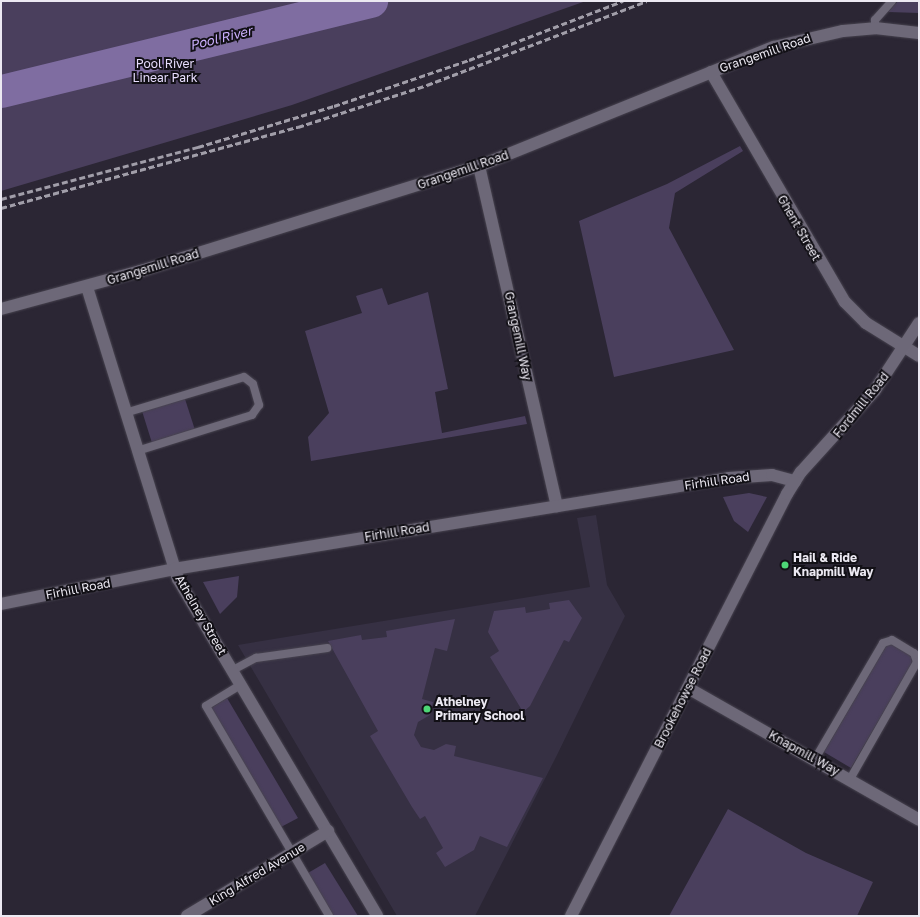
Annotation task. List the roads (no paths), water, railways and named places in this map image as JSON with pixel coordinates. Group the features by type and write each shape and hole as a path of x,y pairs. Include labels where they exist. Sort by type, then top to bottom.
{"street":[{"name":"Grangemill Road","path":"1,309 87,287 479,166 711,72 807,37 875,28 919,33"},
{"name":"Ghent Street","path":"711,72 845,302 866,323 919,356"},
{"name":"Grangemill Way","path":"479,166 557,506"},
{"name":"Athelney Street","path":"87,287 174,569 377,916"},
{"name":"Fordmill Road","path":"795,481 860,410 905,347 919,323"},
{"name":"Firhill Road","path":"1,604 174,569 745,476 772,475 795,481"},
{"name":"Brookehowse Road","path":"571,916 795,481"},
{"name":"Knapmill Way","path":"688,688 815,759 919,820"},
{"name":"King Alfred Avenue","path":"186,916 328,831"}],"lane":[{"path":"875,28 875,20 892,1"},
{"path":"125,413 244,377 253,384 259,405 252,415 137,451"},
{"path":"815,759 883,643 887,640 898,643 914,653 917,662 850,780"},
{"path":"233,670 256,658 327,648"},
{"path":"242,684 206,706 329,916"}],"waterway":[{"name":"Pool River","path":"1,91 371,1"}],"railway":[{"path":"1,199 198,147 334,106 469,60 623,1"},
{"path":"1,208 298,127 427,85 647,1"}],"place":[{"name":"Hail & Ride Knapmill Way","path":"785,565"},
{"name":"Athelney Primary School","path":"427,709"}],"park label":[{"name":"Pool River Linear Park","path":"165,71"}]}
